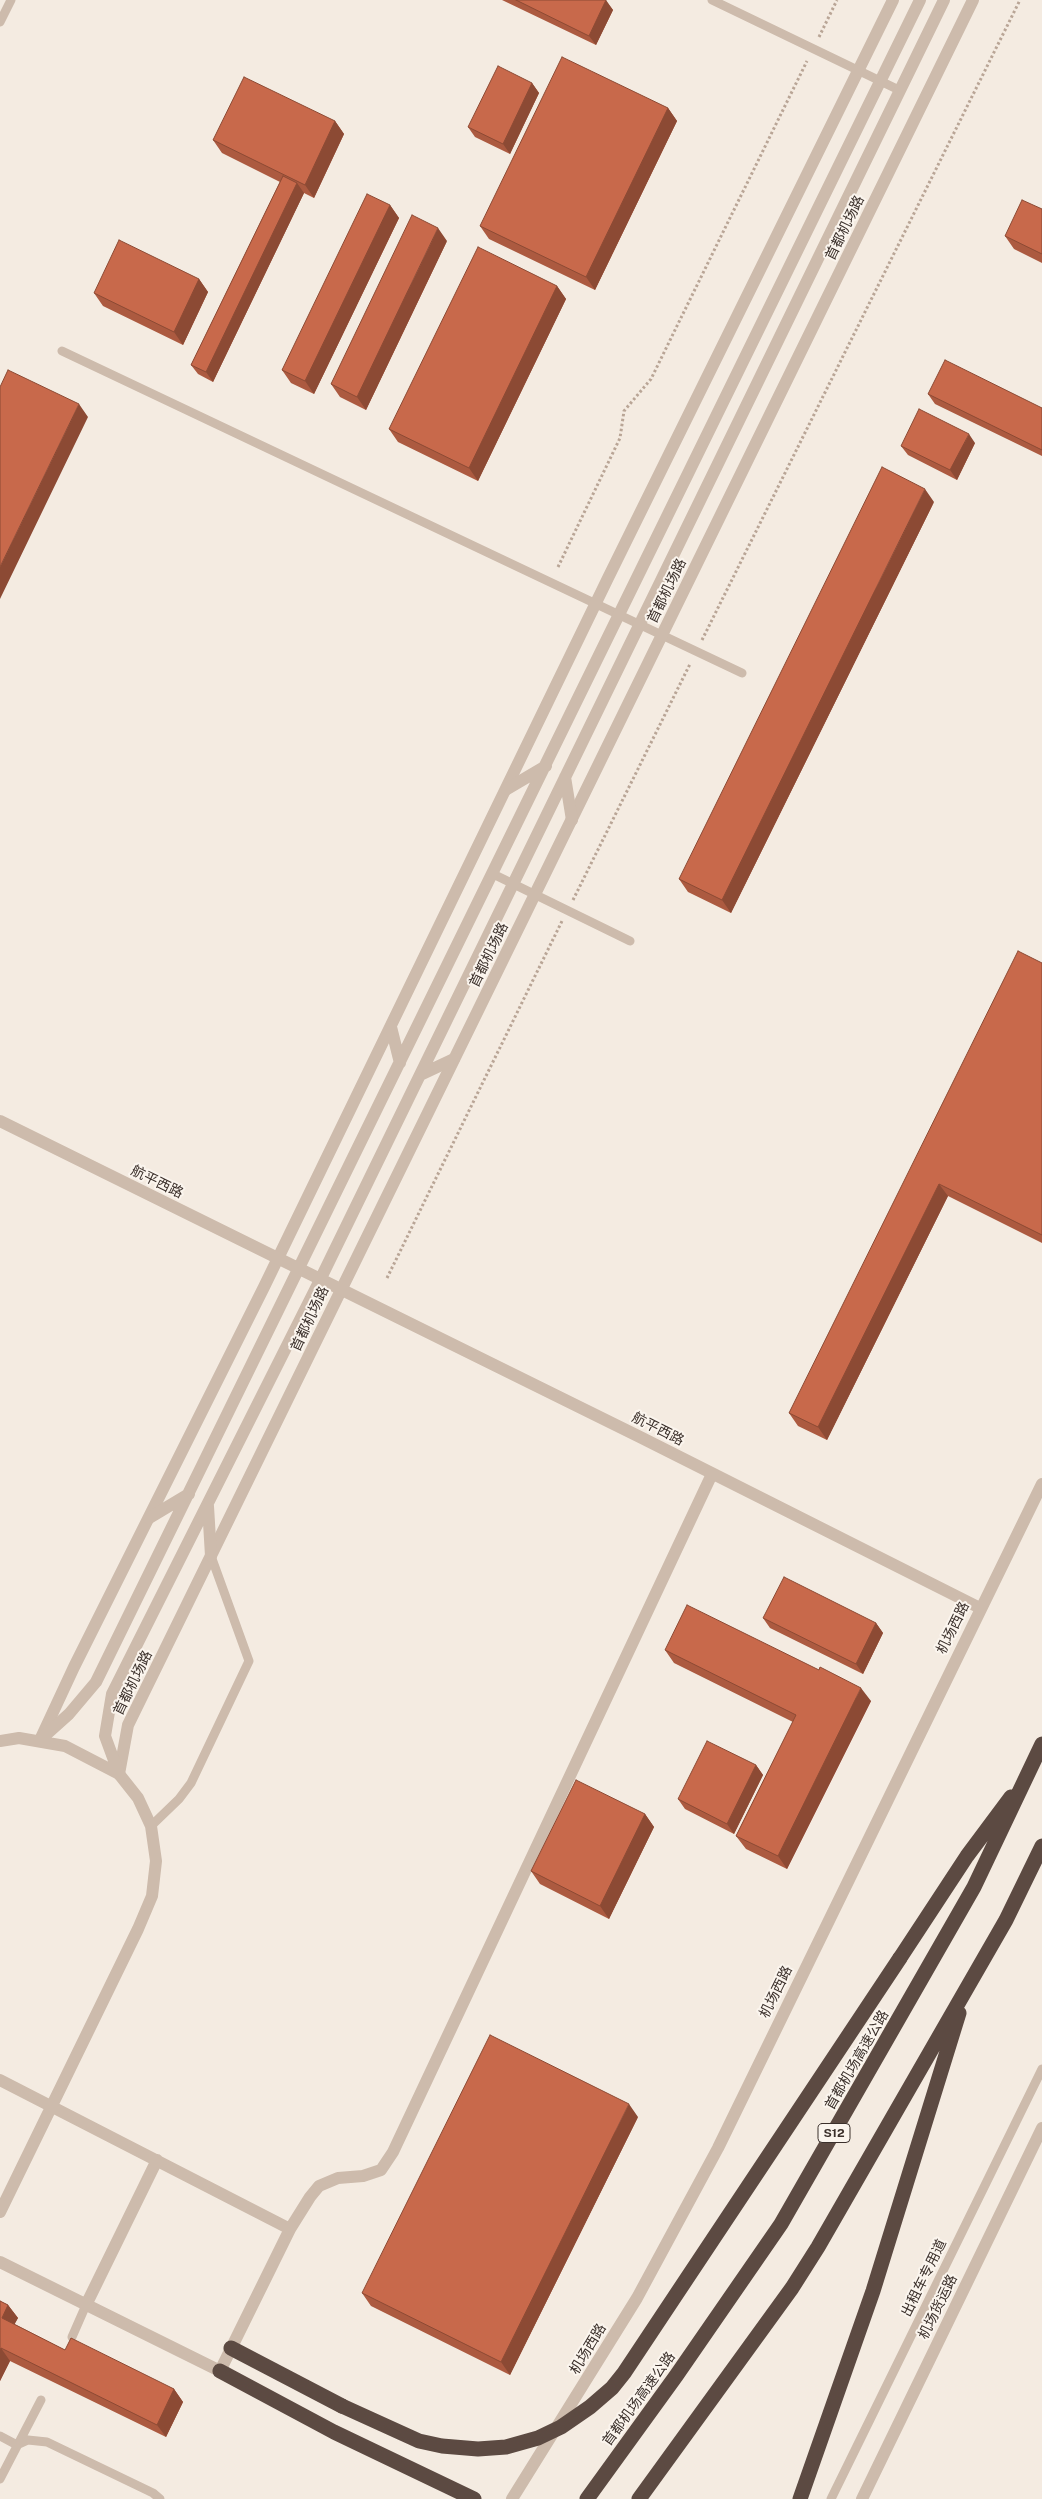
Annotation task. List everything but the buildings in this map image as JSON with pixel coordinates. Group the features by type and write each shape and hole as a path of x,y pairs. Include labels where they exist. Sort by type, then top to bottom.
{"highway":[{"name":"首都机场高速公路","path":"587,2499 676,2376 780,2224 924,1977 974,1887 1042,1744"},
{"path":"231,2348 342,2406 419,2441 442,2446 478,2449 506,2447 538,2438 561,2427 595,2403 624,2374 967,1856 1012,1795 1034,1760"},
{"path":"640,2499 792,2288 818,2247 1006,1920 1042,1846"},
{"path":"800,2499 873,2291 937,2089 964,1993"},
{"path":"220,2371 334,2432 474,2499"}],"street":[{"path":"40,1740 278,1258 596,604 893,0"},
{"path":"40,1740 69,1714 96,1682 300,1270 920,0"},
{"name":"首都机场路","path":"119,1774 104,1736 112,1694 320,1280 944,0"},
{"name":"首都机场路","path":"119,1774 128,1725 973,0"},
{"path":"507,789 546,766"},
{"path":"565,777 572,820"},
{"path":"391,1027 400,1063"},
{"path":"420,1074 454,1059"},
{"name":"航平西路","path":"0,1121 980,1608"},
{"path":"0,2262 220,2371 290,2229 319,2186 338,2178 363,2176 381,2170 393,2152 712,1474"},
{"name":"机场西路","path":"512,2499 637,2298 718,2148 1042,1484"},
{"path":"149,1518 189,1494"},
{"path":"208,1505 212,1556"},
{"path":"0,1742 19,1738 40,1740 65,1746 119,1774 138,1798 150,1826 156,1861 152,1896 0,2212"},
{"path":"0,2080 290,2229"},
{"name":"机场货运路","path":"862,2499 1042,2128"},
{"path":"86,2305 157,2160"}],"lane":[{"path":"0,22 11,0"},
{"path":"712,0 899,90"},
{"path":"62,351 742,673"},
{"path":"493,874 630,941"},
{"path":"150,1826 181,1797 191,1783 249,1662 212,1556"},
{"name":"出租车专用道","path":"831,2499 1042,2069"},
{"path":"72,2337 86,2305"},
{"path":"0,2479 41,2400"},
{"path":"0,2436 17,2444 28,2440 47,2442 160,2499"}],"path":[{"path":"558,567 620,438 624,411 651,379 837,0"}]}
